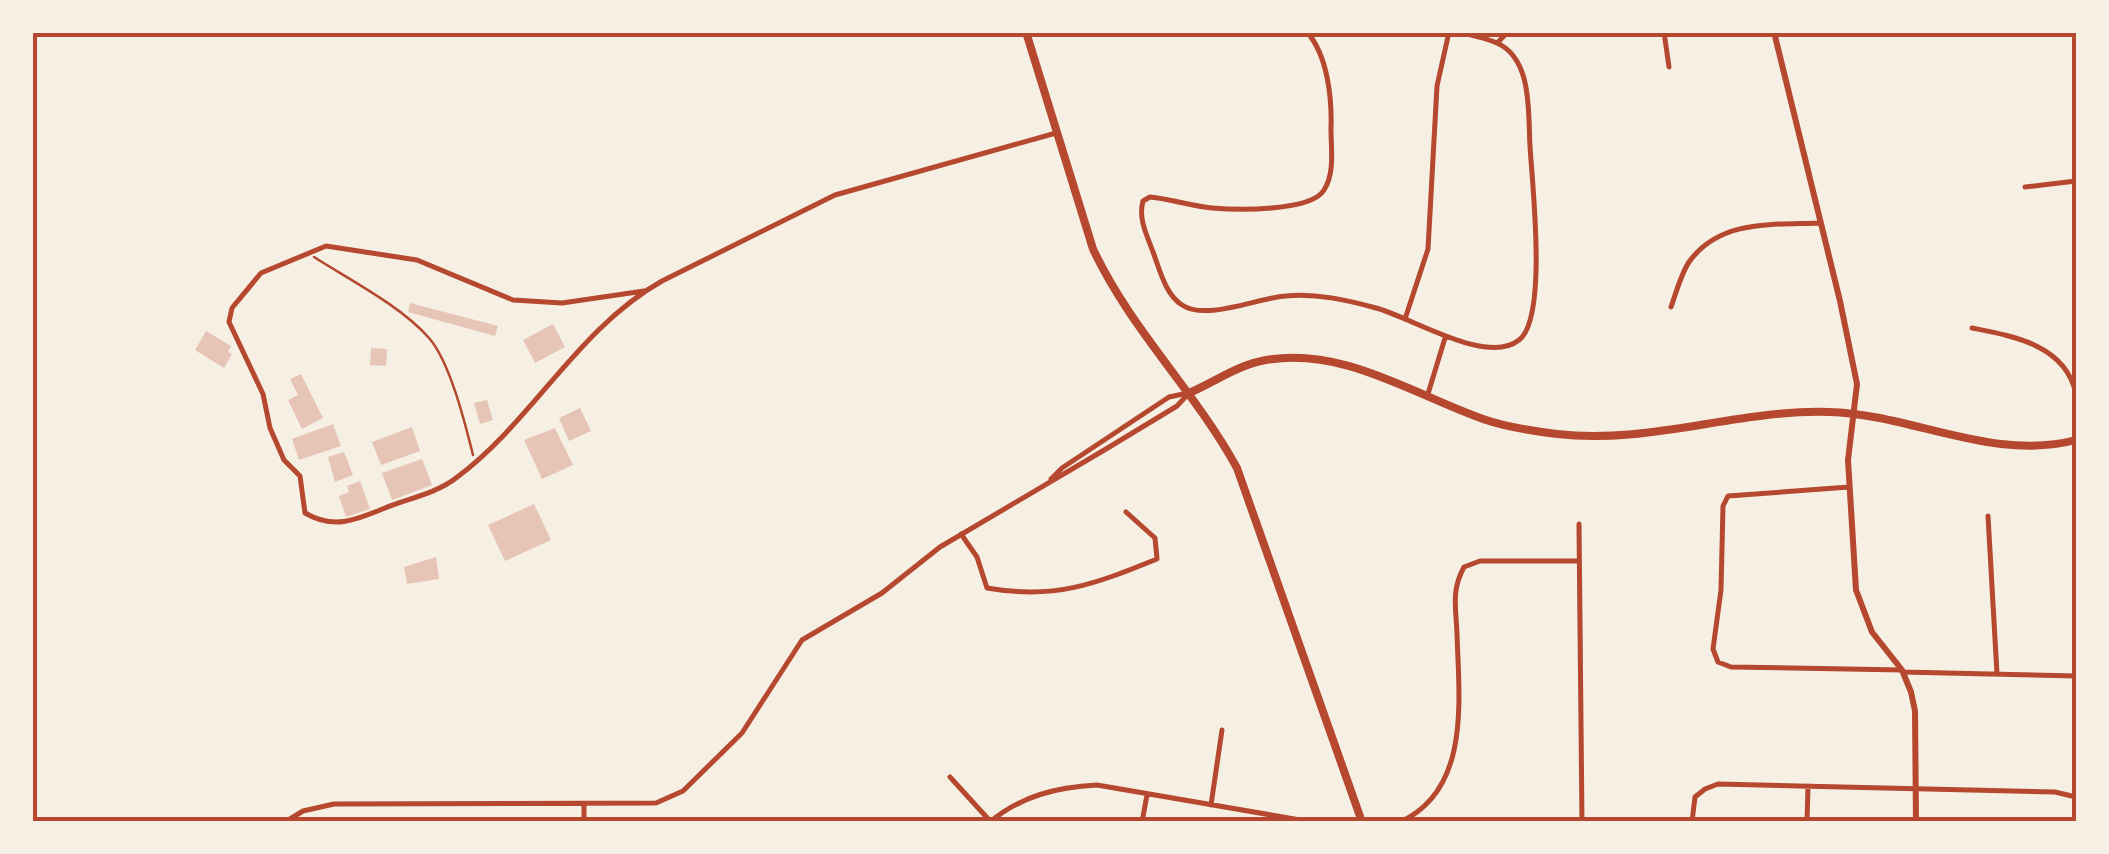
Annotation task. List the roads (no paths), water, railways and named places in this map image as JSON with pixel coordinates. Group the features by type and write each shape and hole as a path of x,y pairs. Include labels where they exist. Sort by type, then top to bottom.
{"main road":[{"path":"1026,32 1093,249 1108,280 1140,332 1206,414 1238,468 1362,822"},
{"path":"1190,393 1228,372 1264,360 1296,358 1344,364 1498,424 1579,436 1646,433 1782,412 1854,414 1993,443 2027,446 2076,440"}],"street":[{"path":"1307,32 1324,66 1332,116 1331,175 1318,198 1299,206 1212,208 1150,197 1143,202 1140,218 1169,292 1183,306 1202,312 1288,295 1332,297 1381,309 1445,337 1503,349 1522,339 1531,318 1537,269 1527,100 1520,67 1509,50 1460,32"},
{"path":"1405,319 1428,249 1436,86 1449,32"},
{"path":"1497,43 1508,32"},
{"path":"1664,32 1669,67"},
{"path":"1774,32 1856,384 1848,460 1858,602 1872,632 1902,671 1915,710 1916,822"},
{"path":"644,291 562,303 513,300 472,280 389,253 326,246 260,273 232,308 229,322 263,394 270,428 284,460 300,476 304,513 329,524 348,523 452,481 475,462 568,359 644,291 835,196 1056,133"},
{"path":"2026,187 2076,181"},
{"path":"1671,306 1688,264 1717,236 1732,228 1820,223"},
{"path":"1972,328 2015,336 2041,347 2068,372 2076,394"},
{"path":"1426,397 1445,337"},
{"path":"1049,482 1062,468 1169,396 1190,393"},
{"path":"285,822 303,811 334,804 656,803 682,791 742,732 802,640 882,593 961,534 1176,406 1190,393"},
{"path":"1849,488 1728,496 1723,506 1721,590 1713,649 1718,662 1732,667 2076,676"},
{"path":"961,534 977,557 987,588 1016,593 1060,592 1157,559 1155,538 1126,512"},
{"path":"1988,516 1997,674"},
{"path":"1579,524 1582,822"},
{"path":"1400,822 1432,801 1444,782 1457,738 1460,709 1454,586 1464,567 1480,561 1579,561"},
{"path":"1211,805 1222,730"},
{"path":"950,777 990,821 1004,810 1064,786 1097,786 1312,822"},
{"path":"1692,822 1695,797 1705,789 1728,784 2055,792 2076,797"},
{"path":"1807,822 1808,786"},
{"path":"1142,822 1147,794"},
{"path":"584,804 584,822"}]}
